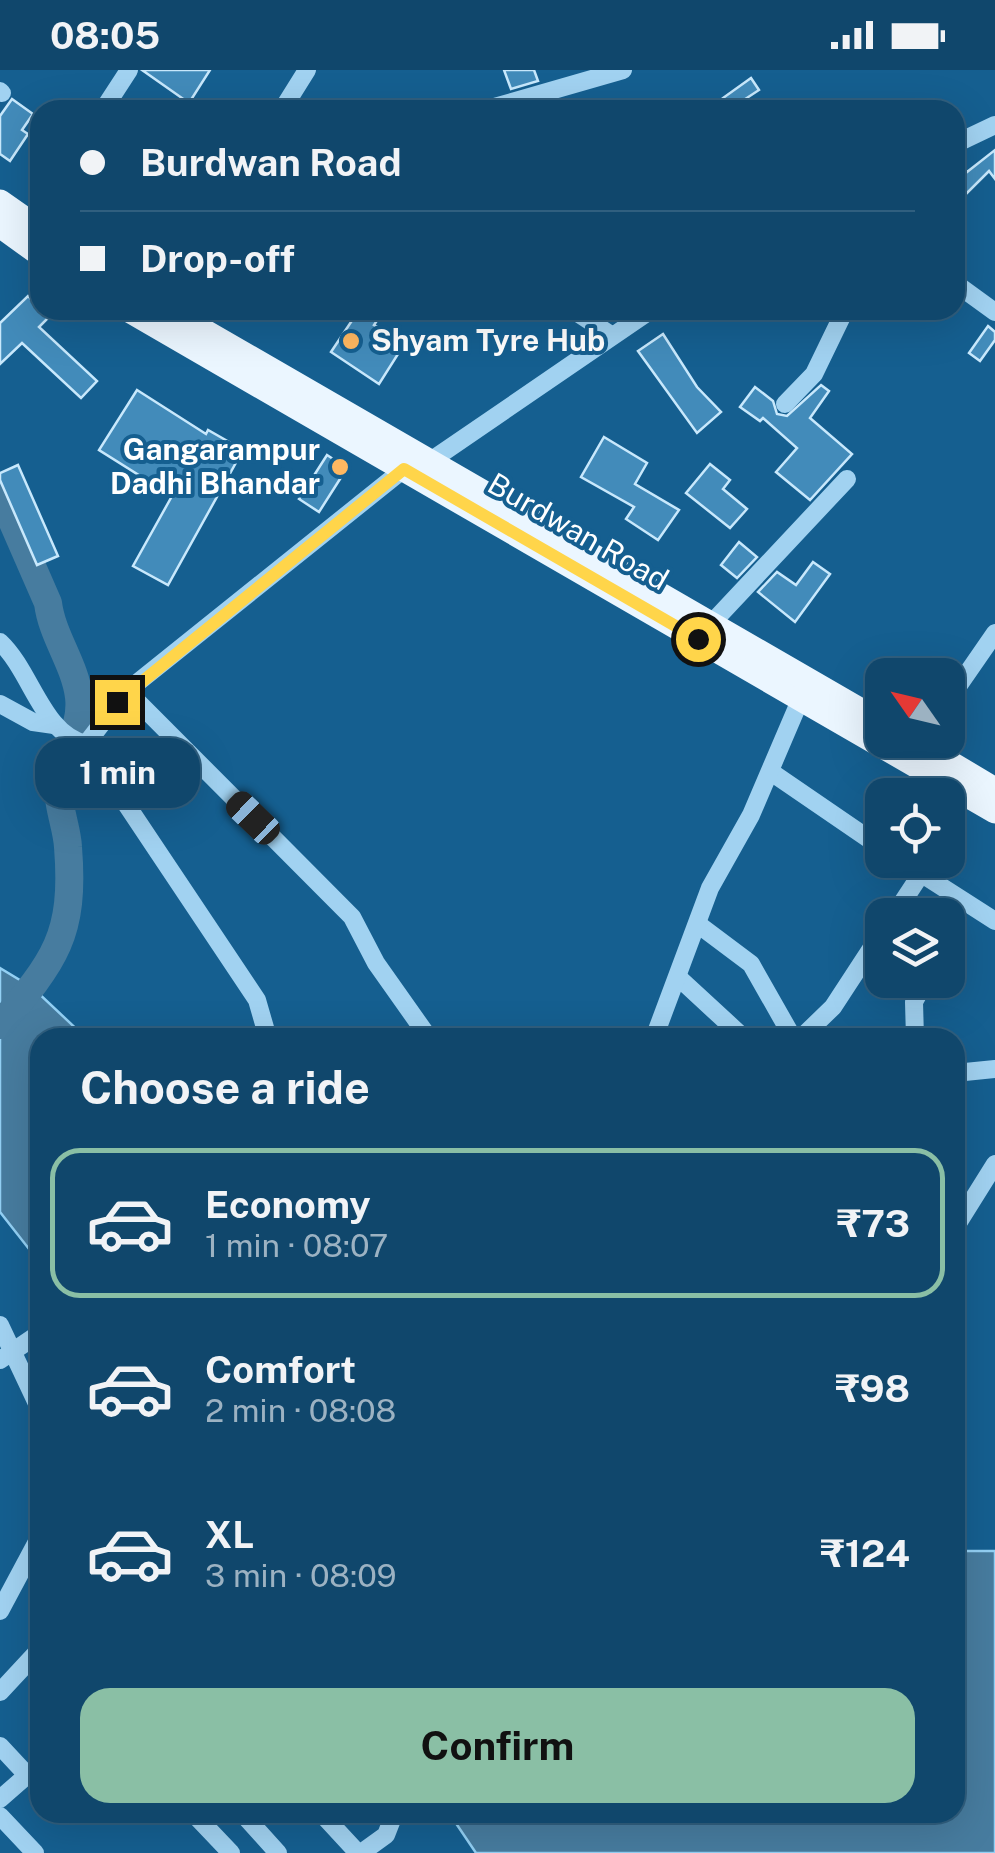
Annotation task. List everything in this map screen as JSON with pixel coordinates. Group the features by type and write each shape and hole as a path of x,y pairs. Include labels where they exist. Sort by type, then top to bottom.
{"main road":[{"path":"0,202 30,216"},
{"path":"0,226 30,247"},
{"name":"Burdwan Road","path":"148,320 316,407 995,811"},
{"name":"Burdwan Road","path":"183,320 316,407"},
{"name":"Burdwan Road","path":"416,465 712,624 865,713"},
{"path":"943,758 995,790"}],"street":[{"path":"110,100 130,70"},
{"path":"288,100 307,70"},
{"path":"519,100 623,70"},
{"path":"965,139 995,125"},
{"path":"965,291 995,312"},
{"path":"589,320 611,334"},
{"path":"70,736 416,465 634,320"},
{"path":"785,404 814,374 840,320"},
{"path":"712,624 846,479"},
{"path":"965,676 995,633"},
{"path":"0,642 14,655 257,1000 265,1028"},
{"path":"127,691 352,917 376,964 422,1028"},
{"path":"658,1028 700,926 714,879 771,772 801,698"},
{"path":"0,704 70,736"},
{"path":"771,772 865,836"},
{"path":"927,878 995,921"},
{"path":"700,926 751,964 788,1028"},
{"path":"811,1028 833,1007 865,958"},
{"path":"678,978 733,1028"},
{"path":"915,1028 916,998"},
{"path":"965,1072 995,1069"},
{"path":"965,1216 989,1186 995,1164"},
{"path":"0,1326 6,1356 30,1394"},
{"path":"6,1356 30,1340"},
{"path":"0,1611 30,1555"},
{"path":"0,1692 30,1664"},
{"path":"0,1746 30,1767"},
{"path":"0,1799 30,1773"},
{"path":"0,1816 34,1853"},
{"path":"202,1823 230,1853"},
{"path":"251,1823 278,1853"},
{"path":"331,1823 360,1853 386,1835 391,1823"}],"water":[{"path":"0,968 33,988 75,1028 30,1028 30,1250 0,1212"},
{"path":"965,1551 995,1551 995,1853 476,1853 456,1823 965,1823"}],"building":[{"path":"142,70 210,70 191,100 185,100"},
{"path":"504,70 534,70 538,81 511,89"},
{"path":"751,78 759,90 744,100 723,98"},
{"path":"12,99 30,112 22,130 28,134 10,161 0,154 0,116"},
{"path":"995,150 995,179 989,171 965,195 967,172"},
{"path":"28,296 30,320 46,320 39,327 97,381 81,398 22,343 0,364 0,323"},
{"path":"352,320 377,320 374,325 405,343 379,384 331,352"},
{"path":"988,326 995,332 995,340 980,361 969,353"},
{"path":"663,334 697,387 721,412 697,433 638,351"},
{"path":"821,385 829,391 810,418 852,454 810,500 776,472 797,448 763,418 760,421 740,407 755,387 773,401 777,414 787,416"},
{"path":"137,390 206,434 208,430 243,450 168,585 133,566 172,496 99,450"},
{"path":"604,437 647,463 635,484 679,510 658,540 626,519 634,507 581,477"},
{"path":"327,455 347,468 319,512 299,499"},
{"path":"710,464 730,480 723,489 747,509 730,528 686,493"},
{"path":"18,465 58,556 37,565 0,480 0,473"},
{"path":"739,542 757,557 737,578 721,565"},
{"path":"813,562 830,574 795,622 758,592 777,572 796,585"}],"waterway":[{"path":"0,493 48,603 79,697 75,731 59,786 69,878 64,925 48,964 0,1025"}],"place":[{"name":"Shyam Tyre Hub","path":"351,341"},
{"name":"Gangarampur Dadhi Bhandar","path":"340,467"}],"route":[{"path":"117,702 404,469 698,639"}]}
